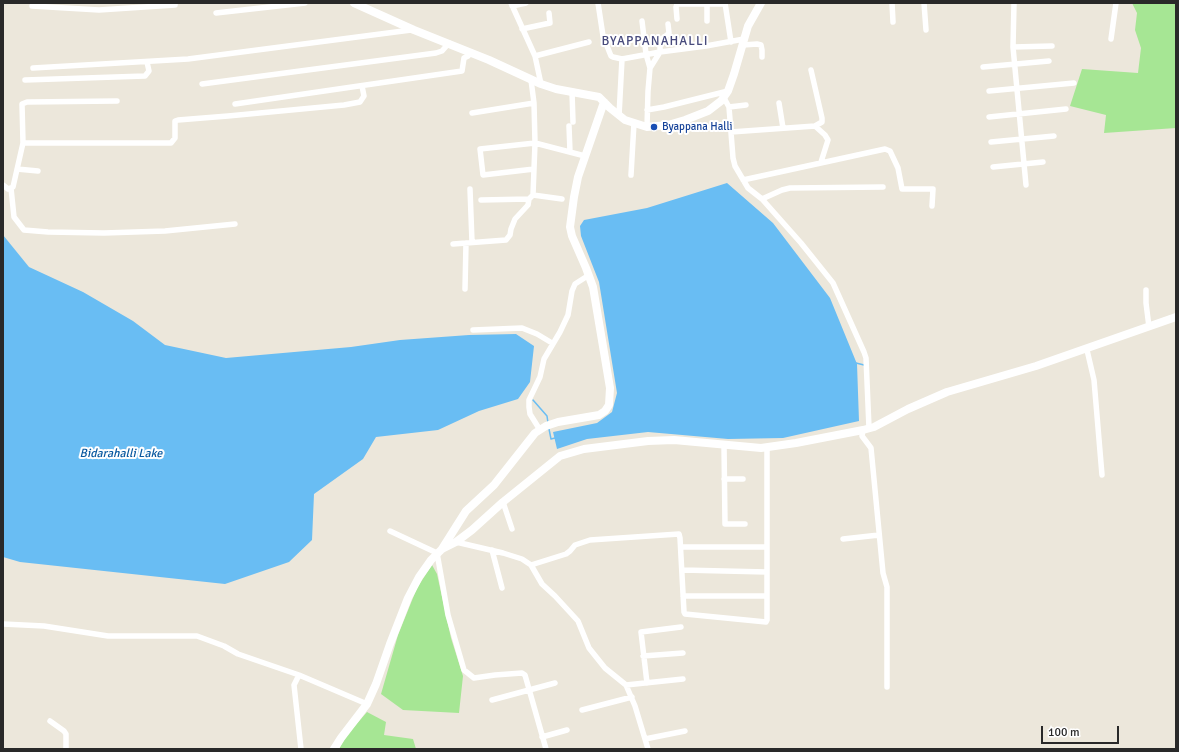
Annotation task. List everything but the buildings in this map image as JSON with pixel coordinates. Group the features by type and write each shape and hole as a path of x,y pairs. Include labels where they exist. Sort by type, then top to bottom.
{"street":[{"path":"99,3 99,10"},
{"path":"32,6 99,10 175,6 175,3"},
{"path":"216,12 305,3"},
{"path":"354,3 541,84 572,92 596,96 619,116 647,127 668,125 695,117 713,108 724,98 728,91 739,59 749,23 761,3"},
{"path":"526,3 511,4 535,56 541,84"},
{"path":"598,3 603,36 611,56 613,57 622,59 646,54 730,42 757,44 761,46 762,57"},
{"path":"892,3 894,22"},
{"path":"924,3 926,30"},
{"path":"1014,3 1014,63 1026,185"},
{"path":"1111,39 1116,3"},
{"path":"677,19 677,4 725,4 730,42"},
{"path":"707,4 707,21"},
{"path":"522,30 550,24 549,13"},
{"path":"642,21 646,54 650,68 647,127"},
{"path":"650,68 660,52 660,40 669,33 668,24"},
{"path":"33,68 192,59 414,30"},
{"path":"535,56 589,42"},
{"path":"202,84 436,53 442,51 449,44"},
{"path":"1013,47 1052,46"},
{"path":"235,104 462,71 464,58 468,56 470,52"},
{"path":"619,116 622,59"},
{"path":"983,67 1049,61"},
{"path":"25,80 145,76 149,71 147,62"},
{"path":"731,132 815,126 822,122 811,70"},
{"path":"453,244 506,240 510,235 515,219 528,205 531,197 535,143 534,103 531,80"},
{"path":"990,91 1074,83"},
{"path":"23,143 171,143 175,138 175,121 178,120 360,102 363,99 362,86"},
{"path":"647,110 728,91"},
{"path":"570,152 572,92"},
{"path":"724,98 729,107 735,166 751,191 762,199 801,243 833,284 864,352 866,365 866,429 862,436 871,448 883,573 887,587 888,687"},
{"path":"117,101 27,102 22,104 23,143 13,187 11,188 14,217 24,230 96,233 165,231 235,224"},
{"path":"334,749 367,704 408,598 423,570 440,551 466,510 494,485 524,445 543,428 558,422 599,415 608,408 610,402 610,388 593,287 589,274 573,239 570,227 576,186 604,102"},
{"path":"472,113 534,103"},
{"path":"779,103 783,128"},
{"path":"729,107 746,105"},
{"path":"989,117 1066,109"},
{"path":"631,174 634,123"},
{"path":"815,126 825,135 828,140 821,162"},
{"path":"991,142 1054,136"},
{"path":"534,169 483,175 480,149 535,143 585,156"},
{"path":"743,180 885,149 890,151 898,168 902,189 933,189 932,206"},
{"path":"994,167 1043,162"},
{"path":"17,169 38,171"},
{"path":"3,185 11,188"},
{"path":"762,199 790,188 883,187"},
{"path":"465,289 469,243 470,189"},
{"path":"481,200 531,197 562,199"},
{"path":"543,428 530,414 529,400 540,377 544,359 568,315 575,284 589,274"},
{"path":"1146,290 1149,327"},
{"path":"440,551 456,542 560,456 578,450 652,440 674,440 767,448 866,429 947,392 1087,350 1176,317"},
{"path":"473,330 522,328 537,334 552,343"},
{"path":"1087,350 1094,380 1102,475"},
{"path":"724,445 725,524 745,524"},
{"path":"531,565 566,554 575,545 596,539 677,534 680,536 681,547 684,612 687,614 766,622 767,448"},
{"path":"724,479 743,478"},
{"path":"503,502 512,529"},
{"path":"390,531 440,551"},
{"path":"843,539 879,535"},
{"path":"456,542 492,550 522,559 531,565 542,584 578,621 590,648 605,668 626,685 632,697 648,749"},
{"path":"681,547 767,547"},
{"path":"492,550 502,588"},
{"path":"440,551 448,615 464,670 474,678 522,673 525,675 546,749"},
{"path":"682,570 767,572"},
{"path":"683,596 766,596"},
{"path":"3,624 44,626 108,636 197,636 224,646 238,654 299,674 367,704"},
{"path":"647,683 640,633 642,630 681,627"},
{"path":"643,656 683,653"},
{"path":"299,674 294,685 301,749"},
{"path":"626,685 683,679"},
{"path":"492,700 555,684"},
{"path":"582,710 632,697"},
{"path":"50,722 66,734 66,749"},
{"path":"542,737 567,730"},
{"path":"645,739 685,732"}],"green space":[{"path":"1132,3 1176,3 1176,128 1104,133 1106,115 1070,106 1082,69 1138,73 1141,48 1135,30 1137,13"},
{"path":"432,565 437,574 451,638 463,676 459,713 403,710 381,694 398,635 417,588"},
{"path":"367,712 386,722 384,735 413,739 416,749 339,749 347,735"}],"water":[{"path":"727,183 773,223 830,298 857,364 859,421 783,438 728,439 648,432 587,439 557,449 553,432 597,423 612,412 617,393 599,282 581,236 580,226 584,220 647,208"},
{"name":"Bidarahalli Lake","path":"3,235 29,267 83,292 133,321 165,345 226,358 351,347 400,340 469,335 516,334 534,346 530,382 518,399 479,411 438,430 376,437 363,459 314,494 312,540 289,562 225,584 20,562 3,557"}],"waterway":[{"path":"856,363 864,365"},
{"path":"533,400 547,416 548,423"},
{"path":"549,429 551,439 555,438"}],"place":[{"name":"Byappana Halli","path":"654,127"}],"district":[{"name":"BYAPPANAHALLI","path":"655,42"}]}
